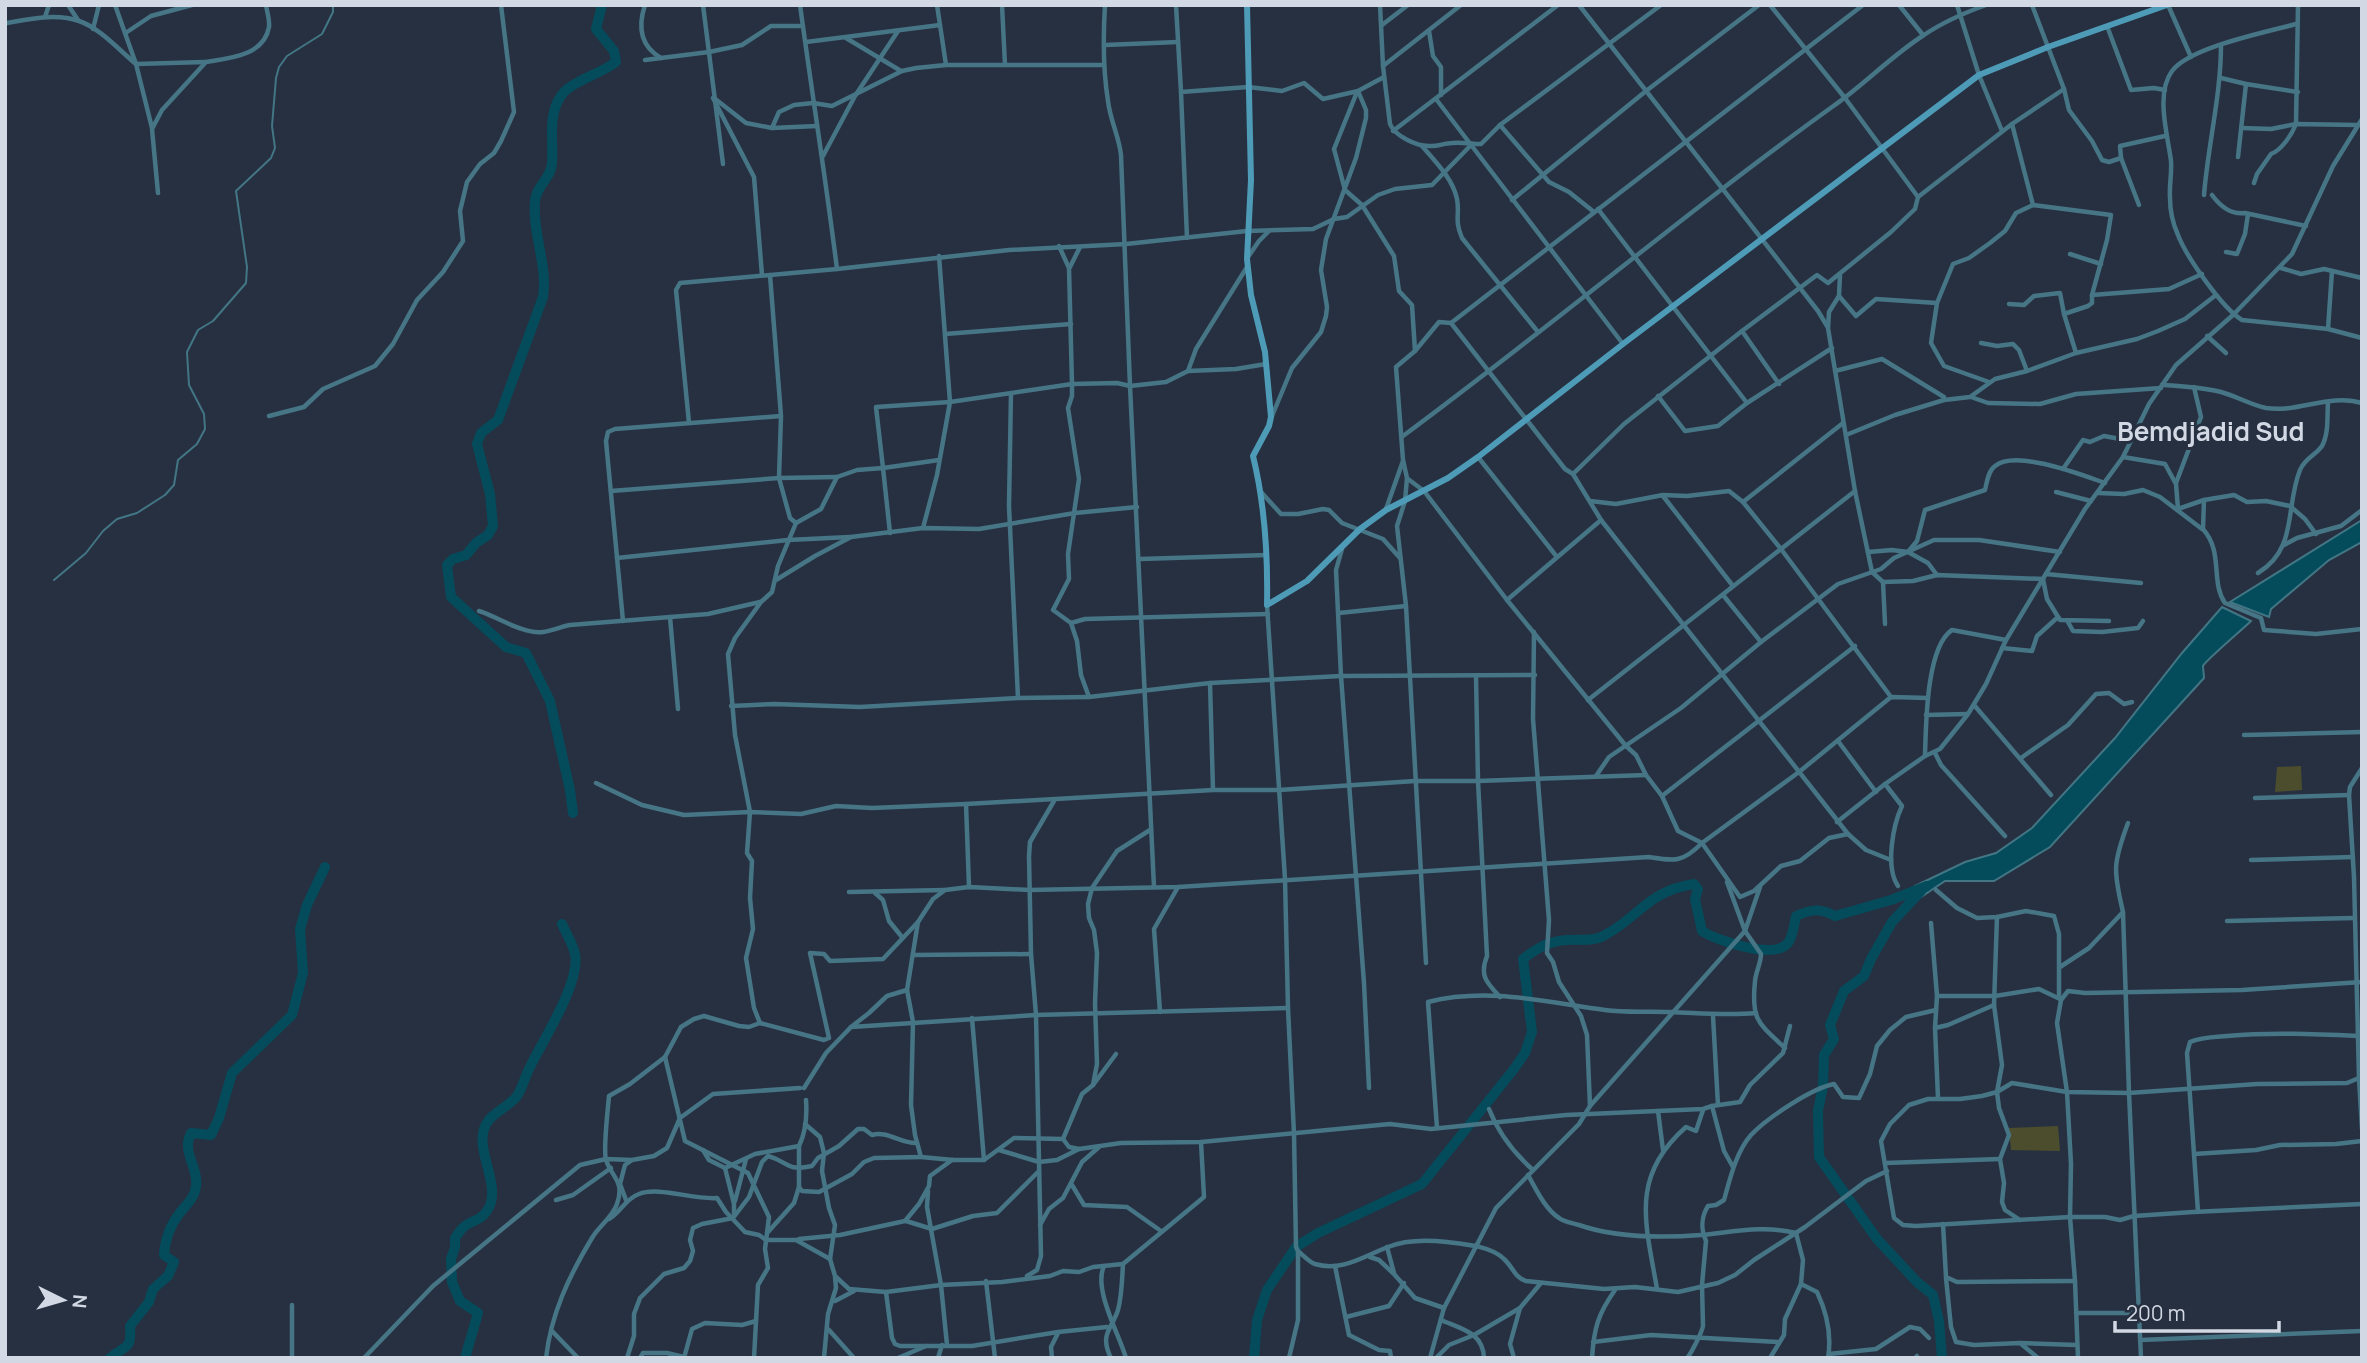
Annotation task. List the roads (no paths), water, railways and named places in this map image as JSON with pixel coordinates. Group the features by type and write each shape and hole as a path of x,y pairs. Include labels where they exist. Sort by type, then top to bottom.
{"street":[{"path":"46,17 49,5"},
{"path":"68,5 78,20 136,64 206,62 236,57 259,47 269,28 266,5"},
{"path":"93,29 99,5"},
{"path":"115,5 136,64 152,129 158,192"},
{"path":"126,32 151,16 192,5"},
{"path":"270,416 304,407 324,389 375,366 393,344 417,300 443,272 463,241 460,211 467,182 480,164 494,153 514,112 501,5"},
{"path":"645,5 640,19 640,34 653,53 662,58"},
{"path":"703,5 723,164"},
{"path":"800,5 837,269"},
{"path":"937,5 946,65"},
{"path":"1002,5 1005,65"},
{"path":"1105,5 1104,65 1108,102 1119,140 1126,244 1130,386 1154,887"},
{"path":"1176,5 1187,238"},
{"path":"1247,5 1251,180 1247,263 1251,295 1263,336 1271,417"},
{"path":"1380,5 1384,77 1393,131"},
{"path":"1382,26 1408,5"},
{"path":"1449,5 1454,11"},
{"path":"1383,66 1461,5"},
{"path":"1393,131 1558,5"},
{"path":"1579,5 1724,188 1818,311 1828,328"},
{"path":"1393,131 1422,146 1481,144 1500,125 1661,5"},
{"path":"1511,200 1646,91 1759,5"},
{"path":"1770,5 1845,98 1918,197"},
{"path":"1426,963 1406,606 1396,526 1405,502 1407,478 1403,460 1396,367 1415,351 1438,322 1451,323 1863,5"},
{"path":"1899,5 1923,35"},
{"path":"1957,5 1979,75 2002,131"},
{"path":"1403,436 1845,98 1923,35 1986,5"},
{"path":"2032,5 2064,89 2069,110 2092,141 2102,160 2109,162 2121,158"},
{"path":"1267,605 1307,581 1360,529 1386,510 1448,478 1478,457 1881,147 1979,75 2048,47 2168,5 2191,57"},
{"path":"2254,183 2272,153 2276,153 2292,135 2296,124 2298,5"},
{"path":"7,23 46,17 78,20"},
{"path":"2297,24 2221,44 2191,57 2172,71 2165,90 2163,120 2171,160 2169,197 2176,232 2216,295 2233,315 2242,320 2328,329 2362,338"},
{"path":"806,42 940,25"},
{"path":"645,60 742,45 771,26 803,26"},
{"path":"2107,26 2131,90 2165,90"},
{"path":"823,156 855,96 898,31"},
{"path":"1429,31 1433,57 1441,67 1438,97 1511,200 1623,344"},
{"path":"846,37 902,71"},
{"path":"1105,46 1178,43"},
{"path":"2204,195 2209,144 2221,78 2221,44"},
{"path":"152,129 174,95 206,62"},
{"path":"772,128 779,112 794,105 813,103 832,106 902,71 946,65 1104,65"},
{"path":"1181,92 1248,87 1282,91 1304,83 1323,99 1358,91 1384,77"},
{"path":"2221,78 2298,92"},
{"path":"2238,158 2246,84"},
{"path":"1573,474 1624,424 1709,356 1817,275 1828,283 1840,275 1915,209 1918,197 2002,131 2064,89"},
{"path":"1283,1358 1289,1356 1298,1320 1298,1251 1285,879 1267,605 1268,555 1262,493 1253,456 1269,426 1292,368 1321,332 1327,307 1321,270 1325,239 1345,190 1366,118 1366,110 1358,91"},
{"path":"1358,91 1334,149 1345,190 1362,205 1394,256 1399,291 1412,305 1415,351"},
{"path":"713,98 746,122 772,128 817,126"},
{"path":"713,98 754,177 762,276"},
{"path":"1837,822 1925,756 1935,753 1968,714 2006,640 2091,501 2123,457 2149,404 2176,365 2233,315 2292,254 2333,166 2362,119"},
{"path":"2012,124 2034,205"},
{"path":"2242,128 2271,129 2296,124 2358,125"},
{"path":"1500,125 1549,182 1596,211 1747,403"},
{"path":"2140,205 2121,158 2120,146 2165,136"},
{"path":"689,423 676,290 680,283 837,269 939,256 1070,245 1080,247 1126,244 1247,231 1313,229 1334,219 1347,217 1378,195 1395,189 1432,185 1472,144"},
{"path":"1422,146 1443,172 1457,196 1456,224 1462,238 1538,332"},
{"path":"2212,195 2222,208 2240,214 2306,226"},
{"path":"1990,382 1944,366 1931,343 1937,303 1953,264 1969,258 1990,243 2004,231 2016,213 2034,205 2110,215 2092,303 2064,314"},
{"path":"2227,252 2237,254 2245,234 2248,214"},
{"path":"1188,371 1196,349 1259,241 1269,230"},
{"path":"1059,246 1069,268 1072,396 1068,408 1079,479 1068,554 1069,579 1053,610 1070,622 1077,641 1081,675 1089,697"},
{"path":"1069,268 1080,247"},
{"path":"2070,254 2101,264"},
{"path":"923,528 950,402 939,256"},
{"path":"2280,268 2301,274 2324,269 2362,278"},
{"path":"2328,329 2332,271"},
{"path":"2092,295 2169,289 2202,274"},
{"path":"770,275 781,416 779,478 790,518 796,523"},
{"path":"1840,275 1839,296 1829,312 1828,328 1855,491 1872,572 1883,582 1913,581 1937,575 2045,577 2141,583"},
{"path":"2009,304 2024,304 2034,296 2060,293 2076,353"},
{"path":"1970,397 1990,382 2076,353 2137,339 2158,331 2185,319 2216,295"},
{"path":"1839,296 1856,316 1875,299 1937,303"},
{"path":"1451,323 1565,469 1573,474 1601,520 1760,720 1837,822 1866,850 1891,860"},
{"path":"945,334 1071,324"},
{"path":"1742,331 1779,384"},
{"path":"2207,336 2226,353"},
{"path":"1981,343 1997,346 2013,344 2019,350 2027,371"},
{"path":"1658,396 1685,431 1718,426 1747,403 1832,348"},
{"path":"1835,372 1882,359 1944,397 1944,400"},
{"path":"890,533 876,407 950,402 1072,384 1116,383 1130,386 1166,382 1188,371 1236,369 1267,364"},
{"path":"2176,484 2201,417 2194,387"},
{"path":"1846,435 1895,415 1944,400 1970,397 1988,403 2040,404 2076,394 2194,387 2221,392 2266,408 2328,402 2339,398 2362,403"},
{"path":"1011,393 1009,506 1012,523 1017,698"},
{"path":"2258,573 2269,566 2284,545 2290,527 2290,506 2300,470 2305,459 2321,447 2327,430 2328,402"},
{"path":"623,621 606,441 608,432 615,429 781,416"},
{"path":"1743,502 1843,423"},
{"path":"2063,469 2083,440 2090,442 2104,436 2131,441"},
{"path":"1478,457 1557,557"},
{"path":"2123,457 2165,464 2176,484 2178,509"},
{"path":"611,491 779,478 837,477 857,470 939,460"},
{"path":"1386,510 1403,460"},
{"path":"1908,552 1917,541 1925,510 1985,490 1989,474 1999,463 2022,460 2105,482"},
{"path":"837,477 821,509 796,523 778,566 772,592 761,602 730,646 728,654 731,706 750,811 747,853 752,861 750,898 753,929 746,958 754,1007 760,1023 824,1040 829,1038 810,953 824,954 830,961 838,962 883,959 918,922 933,899 946,890"},
{"path":"1407,478 1424,491 1507,600 1636,755 1646,775 1662,796 1678,831 1702,843 1740,897 1754,891 1781,866 1800,861 1829,838 1848,834"},
{"path":"2097,493 2124,494 2143,489 2178,509 2203,529 2213,540 2222,600 2261,618 2264,630 2316,634 2362,629"},
{"path":"1590,501 1616,504 1662,495 1687,496 1729,491 1743,502 1781,549 1891,696"},
{"path":"1588,700 1855,491"},
{"path":"2056,492 2091,501"},
{"path":"1262,493 1281,514 1329,510 1342,523 1382,539 1400,559"},
{"path":"1662,495 1733,586"},
{"path":"2178,509 2204,500 2234,495 2247,502 2266,501 2290,506 2305,519 2316,534"},
{"path":"2203,529 2204,500"},
{"path":"617,558 923,528 979,529 1075,513 1137,507"},
{"path":"2284,545 2297,538 2341,526 2362,510"},
{"path":"1507,600 1601,520"},
{"path":"776,580 850,537"},
{"path":"1595,776 1609,757 1681,708 1761,642 1838,584 1872,572 1934,540 1953,539 2060,552"},
{"path":"1342,549 1336,570 1341,676 1369,1088"},
{"path":"1868,552 1908,552 1928,564 1937,575"},
{"path":"1140,559 1268,555"},
{"path":"2045,577 2048,599 2058,617 2067,622 2073,631 2102,632 2138,628 2143,621"},
{"path":"1883,582 1885,624"},
{"path":"1723,596 1761,642"},
{"path":"479,611 501,622 534,632 545,632 554,627 570,625 708,614 761,602"},
{"path":"1339,612 1406,606"},
{"path":"1070,622 1085,619 1268,614"},
{"path":"670,617 678,709"},
{"path":"2002,648 2032,651 2038,636 2058,617"},
{"path":"2067,622 2109,621"},
{"path":"1925,756 1926,715 1934,659 1946,634 1952,630 2006,640"},
{"path":"1534,631 1533,719 1549,920 1547,953 1553,962 1559,982 1583,1020 1587,1035 1590,1106"},
{"path":"1662,796 1855,646"},
{"path":"731,706 860,707 1017,698 1089,697 1210,683 1341,676 1535,675"},
{"path":"1476,676 1478,781 1487,956 1483,967 1486,981 1500,997"},
{"path":"1210,683 1213,790"},
{"path":"2021,758 2068,725 2096,694 2109,693 2124,704 2132,702"},
{"path":"849,892 969,887 1029,890 1178,887 1649,857 1672,861 1692,853 1839,741 1891,696 1928,698"},
{"path":"1974,705 2051,795"},
{"path":"1926,715 1968,714"},
{"path":"2244,735 2362,732"},
{"path":"1839,741 1877,793"},
{"path":"1935,753 1941,765 2005,836"},
{"path":"2362,768 2349,794 2359,982 2362,1129"},
{"path":"596,783 642,805 684,815 750,811 801,814 835,806 872,808 1213,790 1279,790 1415,781 1646,775"},
{"path":"1885,785 1902,806 1894,823 1891,860 1898,886"},
{"path":"2255,798 2349,794"},
{"path":"1023,1279 1037,1270 1041,1256 1036,1015 1029,890 1030,842 1055,800"},
{"path":"966,804 969,887"},
{"path":"2128,823 2114,874 2123,912 2124,991 2141,1358"},
{"path":"1093,1085 1097,1065 1097,953 1088,904 1092,888 1117,851 1151,830"},
{"path":"2250,860 2353,857"},
{"path":"1724,874 1745,930 1761,954 1755,983 1756,1013 1761,1027 1785,1048"},
{"path":"1430,1358 1444,1308 1496,1208 1579,1124 1590,1106 1745,930 1762,883"},
{"path":"1160,1012 1154,929 1178,887"},
{"path":"1936,890 1957,908 1977,918 1997,918 2026,911 2054,916 2059,934 2060,999 2057,1023 2067,1091 2071,1164 2070,1217 2078,1358"},
{"path":"874,892 883,900 889,921 902,937"},
{"path":"2060,967 2089,948 2123,912"},
{"path":"1997,918 1994,1005 2002,1065 1997,1092 1999,1108 2009,1135 2000,1159 2004,1183 2002,1202 2005,1210 2021,1220"},
{"path":"2227,922 2354,919"},
{"path":"918,922 907,990 913,1023 911,1105 921,1157"},
{"path":"1931,923 1937,996 1935,1028 1938,1098"},
{"path":"913,955 1031,954"},
{"path":"2060,999 2068,991 2242,990 2359,982"},
{"path":"1937,996 1995,996 2039,989 2060,999"},
{"path":"364,1358 433,1286 580,1165 606,1159 632,1160 654,1156 667,1148 680,1118 713,1094 802,1088 825,1053 851,1027 887,996 907,990"},
{"path":"1437,1128 1428,1002 1456,995 1573,1004 1606,1010 1713,1016 1756,1013"},
{"path":"1935,1028 1994,1005"},
{"path":"851,1027 1036,1015 1288,1008"},
{"path":"1687,1358 1691,1354 1696,1337 1702,1333 1703,1326 1702,1285 1706,1241 1703,1235 1703,1213 1708,1206 1724,1200 1734,1168 1752,1134 1783,1110 1822,1086 1835,1084 1843,1097 1859,1098 1870,1074 1877,1046 1890,1030 1906,1017 1936,1010"},
{"path":"626,1200 606,1159 609,1096 630,1084 665,1057 681,1027 694,1018 704,1016 749,1027 760,1023"},
{"path":"1713,1016 1718,1105"},
{"path":"972,1018 984,1160"},
{"path":"999,1150 1039,1162 1057,1160 1079,1149 1121,1143 1202,1142 1390,1124 1422,1129 1585,1114 1703,1110 1740,1102 1750,1085 1783,1053 1790,1026"},
{"path":"2197,1212 2187,1053 2190,1042 2197,1039 2302,1033 2359,1036"},
{"path":"1063,1139 1082,1094 1093,1085 1116,1054"},
{"path":"665,1057 685,1141 748,1173 769,1217 766,1236 768,1268 758,1285 754,1358"},
{"path":"2360,1078 2347,1083 2257,1084 2129,1093 2067,1091 2012,1083 1997,1092 1960,1099 1938,1098 1909,1105 1890,1124 1881,1141 1894,1218 1903,1225 2070,1217 2120,1220 2134,1216 2362,1204"},
{"path":"766,1236 794,1203 799,1187 799,1146 805,1124 806,1100"},
{"path":"1712,1106 1724,1152 1734,1168"},
{"path":"1489,1109 1494,1122 1519,1157 1533,1170"},
{"path":"1657,1289 1647,1235 1645,1199 1650,1177 1671,1139 1685,1127 1696,1130 1703,1110"},
{"path":"1658,1111 1663,1151"},
{"path":"805,1124 820,1137 824,1153 822,1171 835,1225 830,1259 836,1288 828,1314 824,1358"},
{"path":"627,1358 634,1336 634,1314 640,1298 664,1274 684,1268 690,1261 693,1228 733,1218 749,1198 762,1162 768,1156 787,1166 812,1166 824,1153 839,1146 858,1129 864,1129 872,1135 880,1133 908,1143 917,1143"},
{"path":"799,1187 802,1191 819,1192 874,1158 984,1160 1014,1138 1063,1139"},
{"path":"1063,1139 1069,1147 1079,1149"},
{"path":"2194,1154 2256,1150 2280,1145 2362,1141"},
{"path":"835,1276 845,1286 855,1290 886,1292 986,1281 1002,1282 1050,1276 1063,1271 1079,1272 1093,1266 1123,1264 1204,1197 1202,1142"},
{"path":"725,1168 773,1149 799,1146"},
{"path":"1039,1228 1049,1209 1063,1198 1072,1185 1082,1162 1100,1146"},
{"path":"703,1149 709,1160 725,1168 734,1203"},
{"path":"733,1218 734,1203 746,1158"},
{"path":"1885,1163 2000,1159"},
{"path":"546,1358 559,1300 594,1235 617,1204 625,1165 632,1160"},
{"path":"938,1358 945,1345 941,1285 927,1207 930,1177 953,1160"},
{"path":"556,1200 573,1195 611,1168"},
{"path":"608,1219 616,1215 626,1200 640,1193 655,1191 701,1199 717,1198 745,1232 766,1236 796,1240 905,1221 932,1229 973,1216 997,1213 1039,1171"},
{"path":"1298,1251 1313,1264 1335,1266 1369,1257 1400,1243 1444,1242 1476,1246 1505,1259 1521,1279 1615,1289 1635,1287 1693,1290 1727,1279 1797,1233 1866,1181 1886,1171"},
{"path":"1528,1175 1543,1201 1559,1218 1589,1229 1647,1235 1703,1235 1753,1229 1783,1229 1797,1233"},
{"path":"1072,1185 1084,1205 1127,1207 1161,1231"},
{"path":"905,1221 913,1214 929,1186"},
{"path":"1943,1224 1951,1326 1956,1342 1974,1345 2077,1345"},
{"path":"1770,1358 1784,1335 1786,1319 1801,1284 1803,1260 1797,1233"},
{"path":"796,1240 830,1259"},
{"path":"1387,1247 1394,1274"},
{"path":"1369,1257 1379,1260 1404,1283 1415,1298 1444,1308"},
{"path":"1111,1358 1107,1346 1107,1327 1117,1313 1122,1290 1123,1264"},
{"path":"1104,1265 1100,1274 1107,1309 1126,1358"},
{"path":"1335,1266 1349,1335 1370,1346 1390,1351 1391,1358"},
{"path":"1946,1277 1957,1282 2075,1281"},
{"path":"986,1281 996,1356"},
{"path":"1436,1358 1449,1345 1474,1335 1520,1308 1542,1282"},
{"path":"1346,1317 1389,1306 1404,1283"},
{"path":"1801,1284 1817,1292 1824,1306 1829,1327 1828,1356 1876,1349 1910,1327 1920,1329 1929,1338"},
{"path":"1592,1358 1594,1332 1601,1309 1615,1289"},
{"path":"833,1303 855,1290"},
{"path":"886,1292 892,1338 895,1344 900,1346 972,1346 1107,1327"},
{"path":"292,1305 292,1358"},
{"path":"1514,1358 1510,1343 1520,1308"},
{"path":"2076,1313 2138,1313"},
{"path":"640,1358 643,1353 667,1353 684,1357 692,1329 705,1323 742,1325 757,1320"},
{"path":"1441,1320 1474,1335 1482,1342 1484,1358"},
{"path":"828,1329 854,1358"},
{"path":"551,1331 578,1358"},
{"path":"2140,1340 2362,1331"},
{"path":"1052,1358 1051,1347 1058,1332"},
{"path":"1593,1342 1651,1335 1778,1342"},
{"path":"2020,1343 2038,1358"},
{"path":"898,1358 929,1345"},
{"path":"900,1346 906,1356"}],"water":[{"path":"2362,520 2362,542 2329,560 2271,609 2269,617 2230,602"},
{"path":"2222,607 2251,621 2205,663 2204,678 2050,847 1994,881 1945,881 1921,897 1915,886 1965,862 1996,853 2032,828 2115,738"}],"waterway":[{"path":"54,580 86,553 103,531 117,519 137,513 165,495 174,485 178,460 197,444 205,429 204,414 189,385 187,352 198,330 213,321 246,283 247,267 236,191 271,158 275,148 272,126 279,67 287,56 322,34 333,12 333,5"},
{"path":"573,813 550,701 526,653 506,647 451,597 447,565 453,559 466,555 476,543 488,535 493,526 490,494 477,444 481,433 498,420 543,297 535,201 551,168 555,107 570,87 616,62 614,51 596,29 602,5"},
{"path":"110,1358 126,1347 130,1340 130,1326 149,1302 153,1289 168,1276 174,1262 164,1255 167,1239 176,1219 192,1198 196,1186 188,1147 191,1133 211,1135 219,1118 232,1073 292,1015 303,973 300,929 307,905 325,867"},
{"path":"1254,1358 1257,1320 1267,1290 1296,1247 1318,1233 1422,1184 1525,1053 1532,1032 1523,959 1528,955 1554,942 1601,937 1655,898 1678,887 1694,884 1698,889 1695,899 1702,931 1733,944 1771,950 1788,943 1796,916 1811,911 1835,916 1891,900 1927,886"},
{"path":"1921,891 1892,922 1864,976 1844,991 1830,1025 1834,1039 1824,1055 1823,1086 1818,1111 1819,1157 1877,1239 1917,1282 1933,1295 1939,1321 1942,1358"},
{"path":"465,1358 478,1313 460,1301 452,1282 451,1259 455,1238 465,1226 484,1215 491,1203 491,1182 483,1150 486,1124 519,1093 567,995 575,966 575,954 562,924"}],"district":[{"name":"Bemdjadid Sud","path":"2211,432"}]}
